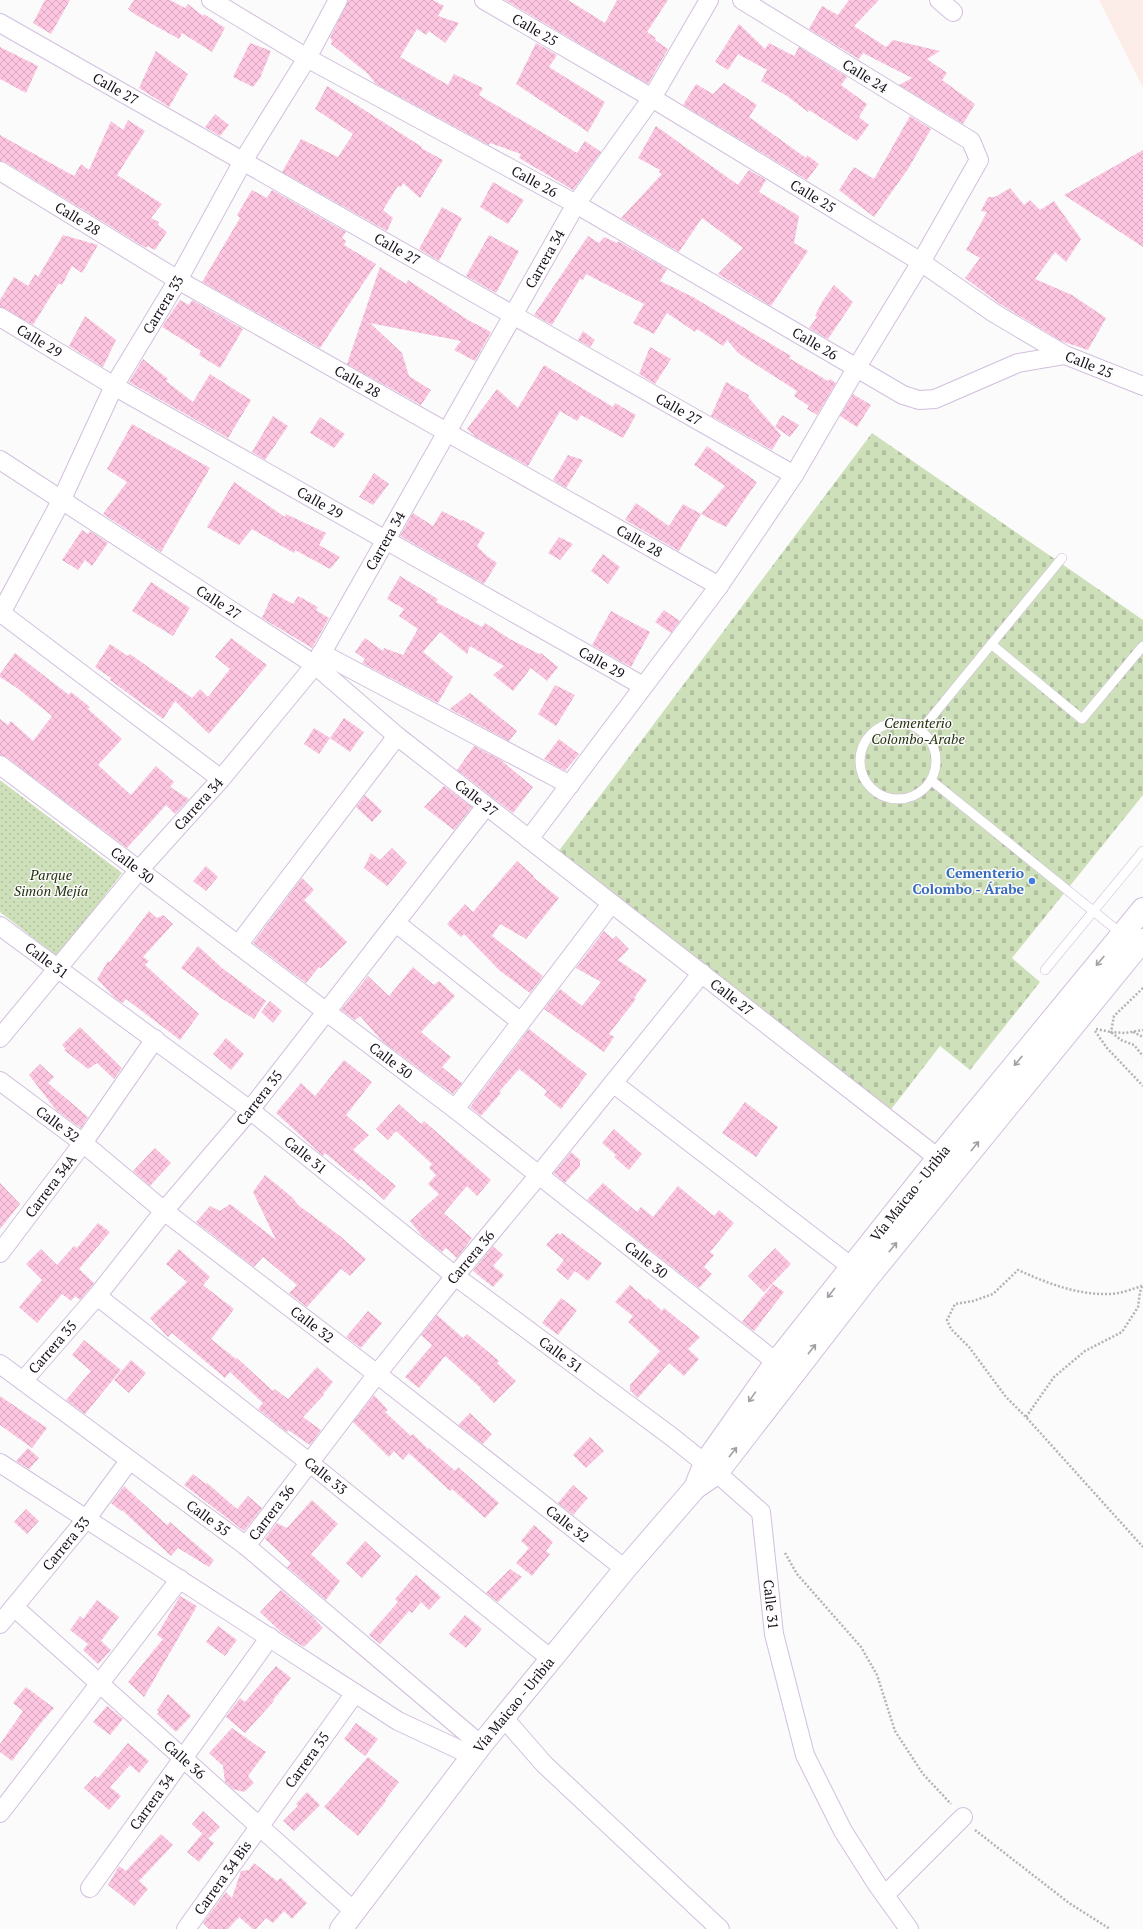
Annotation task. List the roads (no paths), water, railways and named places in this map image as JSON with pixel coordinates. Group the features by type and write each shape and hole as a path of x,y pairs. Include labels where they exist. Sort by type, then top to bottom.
{"street":[{"name":"Calle 26","path":"211,0 307,58 576,204 903,395 919,400 935,399 1018,363 1065,355"},
{"name":"Carrera 33","path":"1,614 61,501 114,386 178,280 243,161 307,58 338,0"},
{"name":"Calle 25","path":"484,0 652,98 921,262 994,313 1065,355 1143,386"},
{"name":"Carrera 34","path":"0,1038 139,870 221,779 318,659 576,204 652,98 709,0"},
{"name":"Calle 24","path":"742,0 971,141 979,160 921,262"},
{"path":"939,0 953,12"},
{"name":"Calle 27","path":"0,23 794,475"},
{"name":"Calle 28","path":"0,171 178,280 719,586"},
{"path":"529,839 719,586 794,475 856,367 921,262"},
{"name":"Calle 29","path":"0,317 114,386 643,686"},
{"name":"Calle 27","path":"0,460 61,501 318,659 397,736 938,1158"},
{"path":"1,614 221,779"},
{"path":"318,659 570,785"},
{"path":"238,945 397,736"},
{"name":"Calle 30","path":"0,765 455,1109 538,1176 776,1362"},
{"name":"Carrera 35","path":"24,1382 250,1110 486,806"},
{"path":"455,1109 611,904"},
{"name":"Vía Maicao - Uribia","path":"711,1468 776,1362 1088,1022 1134,941 1143,909"},
{"path":"396,923 521,1022"},
{"name":"Calle 31","path":"0,926 250,1110 455,1276 711,1468 761,1512 774,1634 805,1755 843,1831 907,1928"},
{"name":"Vía Maicao - Uribia","path":"341,1929 477,1750 625,1569 711,1468 859,1273 938,1158 1134,941"},
{"name":"Carrera 36","path":"246,1546 377,1374 702,973"},
{"name":"Carrera 34A","path":"0,1253 83,1143 155,1039"},
{"name":"Calle 32","path":"0,1081 83,1143 164,1212 377,1374 625,1569"},
{"path":"613,1083 859,1273"},
{"name":"Calle 33","path":"97,1296 310,1463 551,1659"},
{"name":"Calle 35","path":"0,1364 129,1461 246,1546 477,1750"},
{"name":"Carrera 33","path":"0,1624 87,1518 129,1461"},
{"path":"0,1462 398,1721 477,1750"},
{"path":"0,1813 98,1683 180,1578"},
{"name":"Calle 36","path":"14,1607 355,1912"},
{"name":"Carrera 34","path":"90,1888 182,1757 270,1637"},
{"name":"Carrera 35","path":"259,1826 355,1693"},
{"path":"503,1718 544,1764 720,1929"},
{"path":"885,1895 963,1818"},
{"name":"Carrera 34 Bis","path":"186,1929 259,1826"}],"lane":[{"path":"921,730 1062,558"},
{"path":"991,644 1082,719 1143,646"},
{"path":"904,723 921,730 934,746 937,766 932,781 919,794 901,799 883,796 868,785 861,768 861,750 871,734 886,725 904,723"},
{"path":"932,781 1093,912 1134,941"},
{"path":"1045,970 1143,851"}],"place":[{"name":"Cementerio Colombo - Árabe","path":"1032,881"}],"park label":[{"name":"Cementerio Colombo-Arabe","path":"918,732"},
{"name":"Parque Simón Mejía","path":"51,884"}]}
